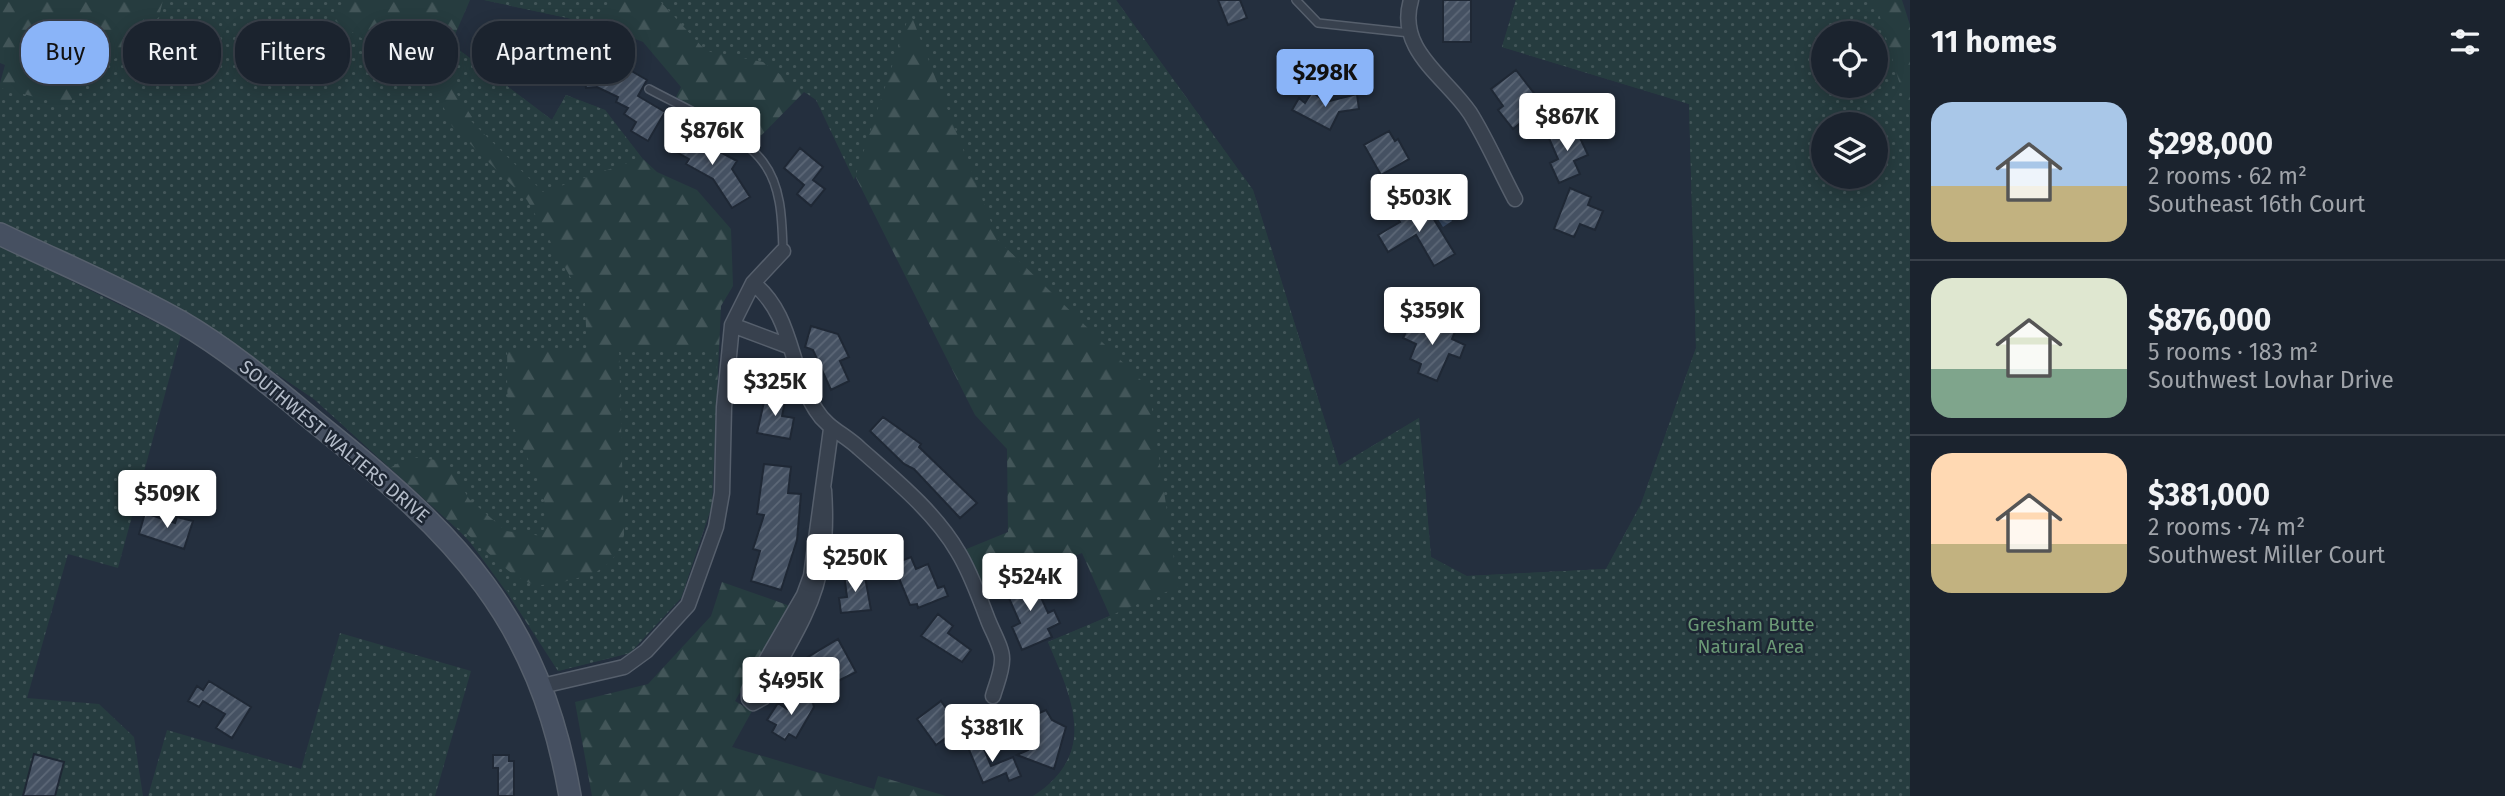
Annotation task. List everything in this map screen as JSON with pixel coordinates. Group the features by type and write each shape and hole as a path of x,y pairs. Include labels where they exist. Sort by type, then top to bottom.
{"street":[{"path":"1411,0 1408,24 1410,33 1426,62 1469,112 1515,199"},
{"name":"SOUTHWEST WALTERS DRIVE","path":"0,234 184,324 235,357 403,493 475,571 514,631 542,686 557,731 570,796"},
{"path":"542,686 624,667 634,662 688,605 695,594 716,527 722,494 724,407 732,325 753,283 783,251"},
{"path":"753,283 775,303 784,323 788,346 814,407 831,429 857,445 942,528 958,552 1003,659 993,696"},
{"path":"732,325 788,346"},
{"path":"824,490 825,540 817,584 803,619 769,680 764,697 753,703 749,699 749,690 804,595 811,576 831,429"}],"lane":[{"path":"1296,0 1318,23 1410,33"},
{"path":"649,89 722,130 764,162 780,201 783,251"}],"green space":[{"path":"0,0 470,0 458,28 458,21 364,21 364,84 458,84 458,49 472,60 472,84 504,84 552,120 566,95 605,110 642,158 657,172 697,190 731,229 733,286 721,306 712,505 681,598 630,653 558,671 508,594 467,538 314,399 197,320 0,223 0,83 5,65 0,63"},
{"path":"163,0 346,0 336,21 235,21 235,84 350,84 350,31 364,40 364,84 434,86 452,126 527,200 585,303 587,349 507,352 507,393 511,417 536,475 545,504 542,536 506,531 469,499 454,473 437,460 409,457 390,468 314,399 197,320 0,223 0,88 66,105 88,84 109,84 109,64 123,51 123,84 221,84 221,21 155,21 159,17"},
{"name":"Gresham Butte Natural Area","path":"484,0 1116,0 1253,190 1339,466 1419,418 1431,557 1467,576 1606,569 1641,504 1696,348 1689,104 1502,47 1516,0 1902,0 1910,25 1910,796 1033,796 1054,780 1067,762 1073,744 1071,705 1048,642 1110,616 1082,553 983,594 964,550 1008,532 1007,449 975,415 817,100 804,92 753,144 676,97 681,87 643,42 635,39 635,21 581,21"},
{"path":"484,0 609,0 601,21 581,21"},
{"name":"Gresham Butte Natural Area","path":"659,0 1116,0 1253,190 1339,466 1419,418 1431,557 1466,576 1606,569 1641,504 1696,348 1689,104 1502,47 1516,0 1875,0 1881,21 1811,21 1811,98 1888,98 1888,44 1910,119 1910,796 1047,796 1043,790 1060,773 1070,755 1074,737 1071,700 1048,642 1178,587 1149,388 998,240 910,12 854,180 816,100 763,62 706,51"},
{"path":"458,49 472,60 472,84 504,84 552,120 566,95 605,110 642,158 543,192 470,120 472,117 457,94 454,84 458,84"},
{"path":"0,246 181,335 118,568 68,554 27,698 99,704 134,737 143,796 0,796"},
{"path":"619,348 718,349 713,402 712,505 681,598 630,653 558,671 497,576 453,525 516,576 537,585 555,584 585,576 610,561 619,549 624,535"},
{"path":"722,582 790,606 735,701 752,711 732,747 874,789 878,776 946,796 592,796 575,702 648,684 711,616"},
{"path":"340,633 471,671 435,796 148,796 167,730 301,769"}],"water":[{"path":"1440,202 1452,221 1443,227 1431,208"}],"building":[{"path":"1218,0 1240,0 1247,18 1228,25"},
{"path":"1443,0 1471,0 1471,42 1443,42"},
{"path":"1516,70 1537,97 1527,104 1534,112 1513,129 1498,110 1503,106 1491,89"},
{"path":"635,73 647,80 638,96 665,112 648,141 631,131 636,122 624,114 628,108 616,102 618,97 597,87 586,88 586,84 635,84"},
{"path":"1312,92 1326,102 1357,94 1359,109 1339,112 1330,130 1292,110 1299,98 1305,103"},
{"path":"1574,125 1588,155 1574,161 1580,174 1559,183 1550,163 1558,159 1548,136"},
{"path":"681,131 737,161 732,169 750,197 732,208 713,179 686,164 689,159 671,149"},
{"path":"1389,131 1395,141 1398,139 1409,159 1381,175 1364,145"},
{"path":"800,148 823,167 813,180 825,189 811,206 797,194 804,185 784,168"},
{"path":"1570,188 1591,197 1588,205 1603,211 1595,230 1580,224 1574,237 1554,229"},
{"path":"1424,203 1455,254 1434,266 1416,235 1388,252 1378,235 1400,222 1397,218"},
{"path":"1422,317 1455,332 1452,339 1465,345 1460,358 1449,354 1437,381 1418,373 1421,364 1410,359 1416,344 1403,338 1411,321 1419,324"},
{"path":"811,326 838,334 849,357 840,361 849,381 831,390 813,350 805,347"},
{"path":"766,393 786,397 782,416 794,418 790,439 757,433"},
{"path":"883,417 921,444 919,447 977,503 960,518 914,469 904,464 870,431"},
{"path":"764,464 791,467 788,493 801,494 797,540 781,590 751,581 760,551 753,549 764,515 757,514"},
{"path":"145,513 175,523 177,517 193,521 184,549 139,534"},
{"path":"911,557 916,569 928,564 938,588 944,586 948,596 918,608 917,604 910,605 893,564"},
{"path":"864,571 871,610 841,613 839,598 847,597 844,574"},
{"path":"1031,575 1048,613 1054,610 1060,623 1048,629 1052,637 1022,650 1012,627 1020,623 1004,587"},
{"path":"938,614 953,626 948,633 971,650 962,662 921,636"},
{"path":"838,639 856,672 816,692 803,660"},
{"path":"209,681 251,707 232,738 216,728 225,714 203,701 199,707 188,701 197,686 203,690"},
{"path":"797,693 813,703 814,707 796,738 789,734 785,740 772,732 776,725 767,720 778,703 787,709"},
{"path":"941,701 960,728 936,745 917,719"},
{"path":"1046,710 1052,720 1066,727 1054,769 1017,755 1028,750 1015,719 1030,711 1033,716"},
{"path":"980,739 991,766 1013,757 1021,776 1009,781 1006,773 983,783 967,745"},
{"path":"34,754 64,762 55,796 23,796"},
{"path":"493,755 509,755 509,761 514,761 514,796 498,796 498,768 493,768"}]}
